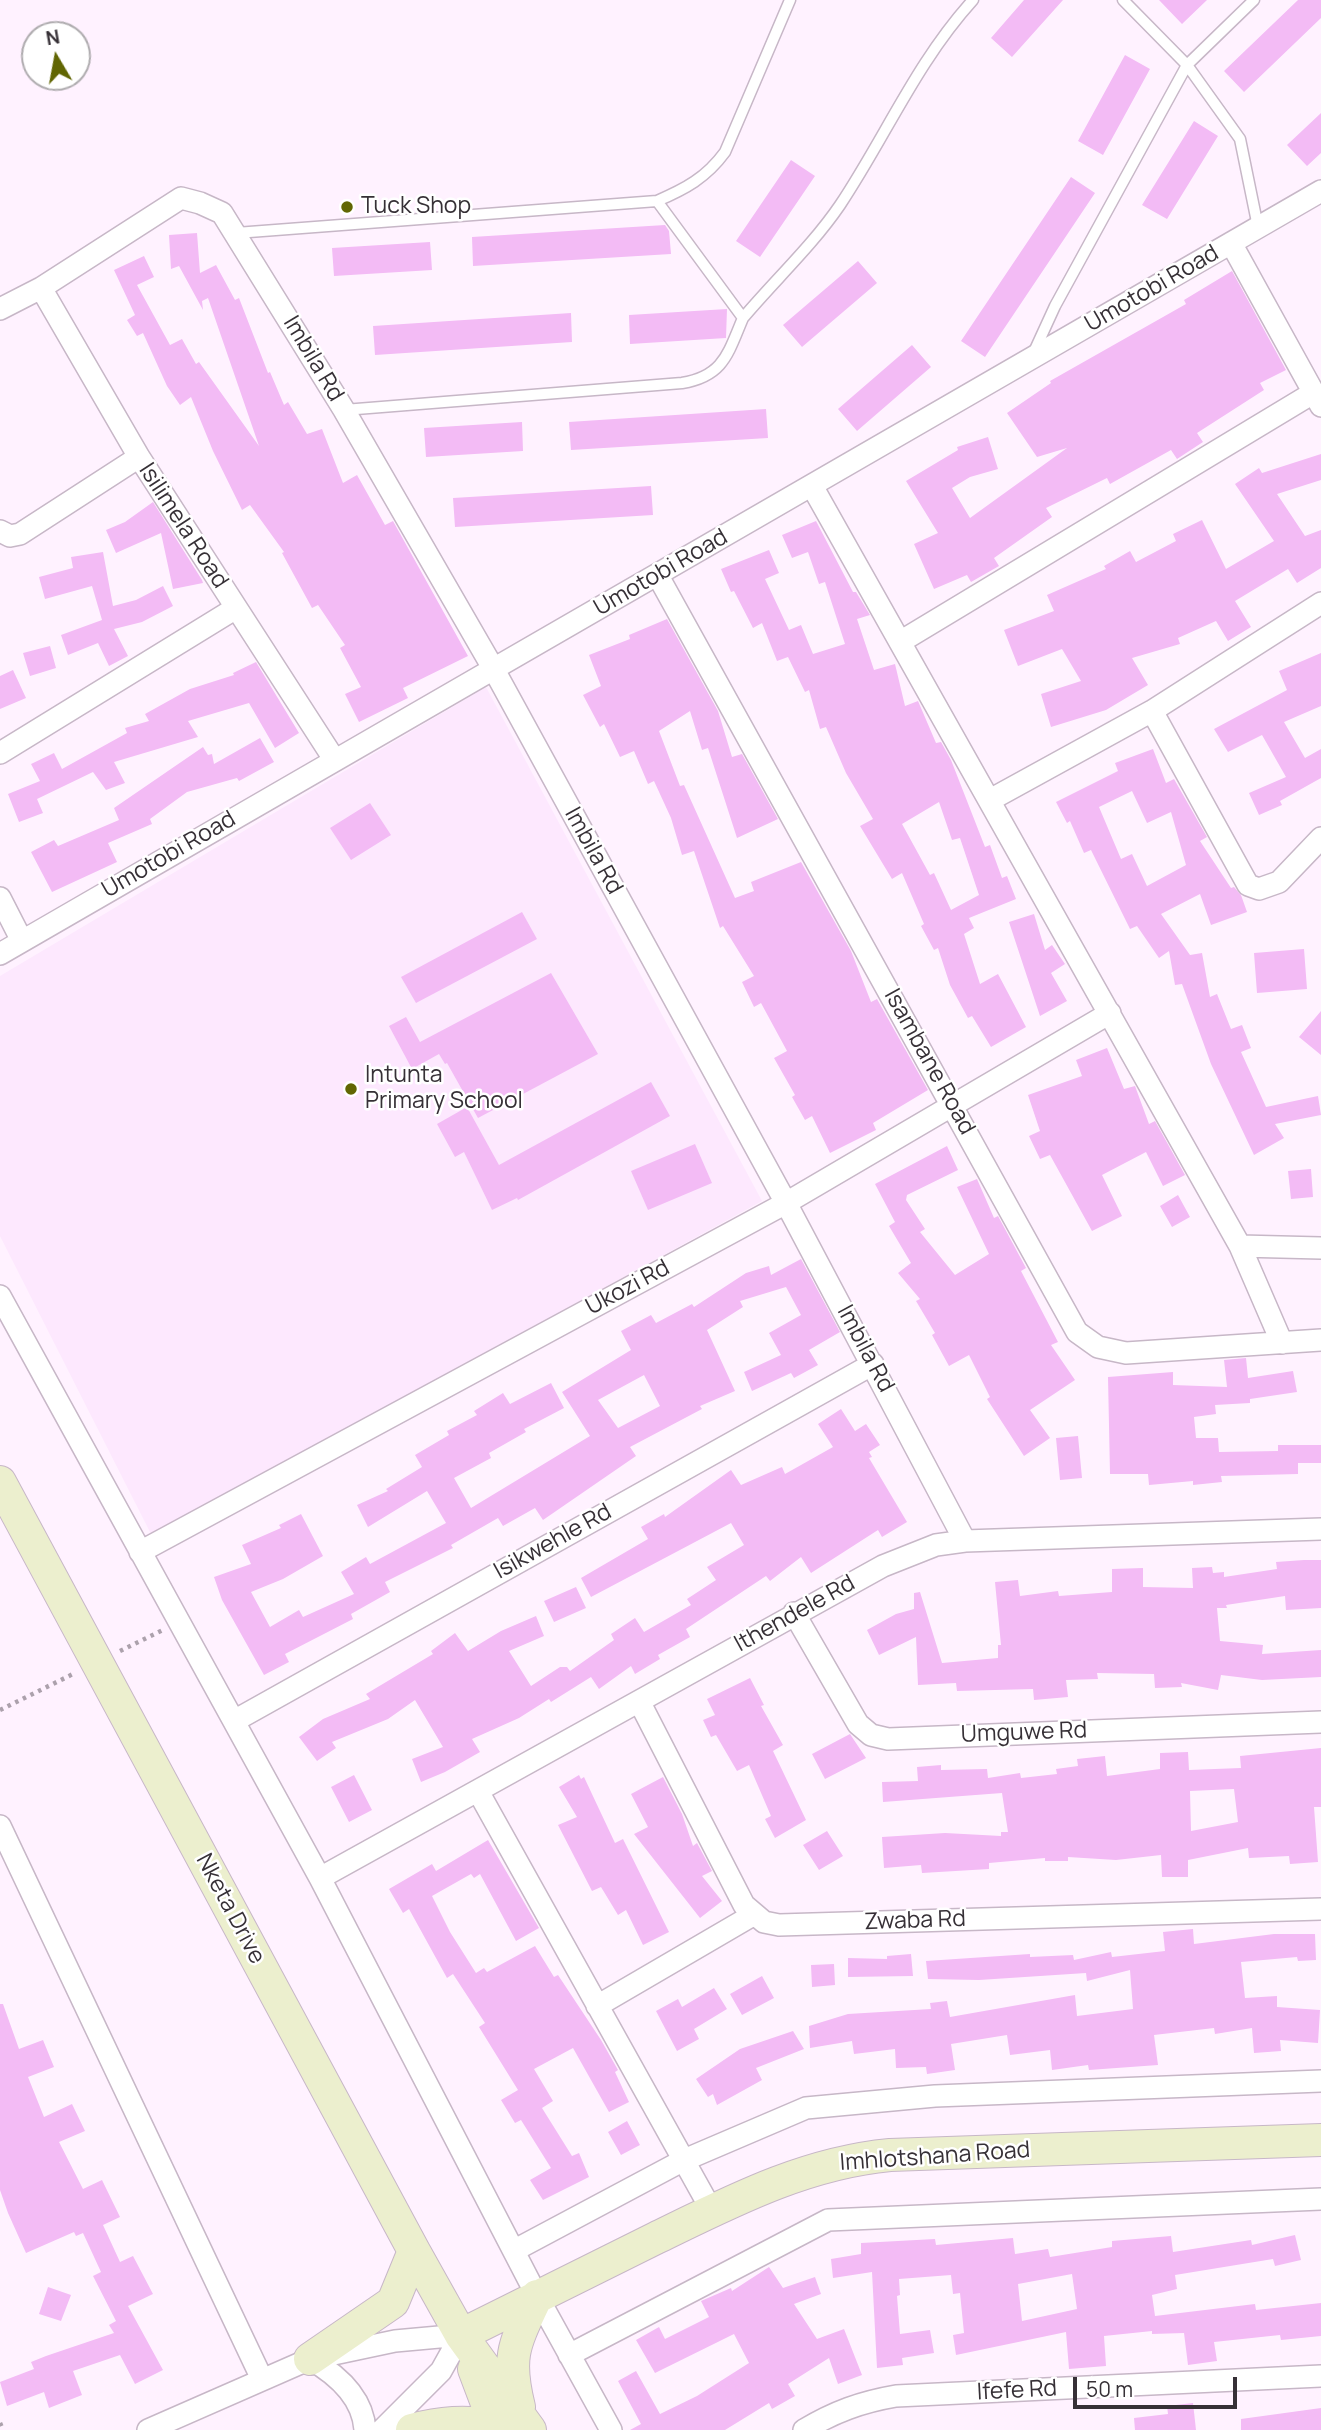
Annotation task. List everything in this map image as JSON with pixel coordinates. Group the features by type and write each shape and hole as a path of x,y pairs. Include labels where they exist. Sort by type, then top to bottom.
{"street":[{"name":"Umotobi Road","path":"0,954 1321,191"},
{"name":"Imbila Rd","path":"41,288 181,198 222,213 344,410 493,668 786,1203 965,1541"},
{"path":"901,642 1317,400 1231,243"},
{"path":"0,309 41,288"},
{"name":"Isilimela Road","path":"41,288 139,457 334,759"},
{"path":"0,531 10,536 20,534 139,457"},
{"path":"812,486 1240,1246 1282,1343"},
{"name":"Isambane Road","path":"658,576 954,1105 1077,1332 1098,1347 1126,1353 1321,1340"},
{"path":"990,800 1152,711 1321,603"},
{"path":"0,753 236,608"},
{"path":"1152,711 1248,885 1259,889 1279,882 1321,838"},
{"path":"0,898 22,941"},
{"name":"Ukozi Rd","path":"140,1552 786,1203 1110,1013"},
{"path":"1240,1246 1321,1248"},
{"path":"0,1296 320,1878 537,2296 611,2430"},
{"name":"Isikwehle Rd","path":"234,1721 873,1364"},
{"name":"Nketa Drive","path":"0,1482 511,2426"},
{"name":"Ithendele Rd","path":"320,1878 479,1793 794,1614 883,1566 936,1545 965,1541 1321,1529"},
{"name":"Umguwe Rd","path":"794,1614 858,1724 871,1735 888,1739 1321,1722"},
{"path":"597,2006 753,1915 744,1905 640,1703"},
{"path":"479,1793 712,2211"},
{"path":"0,1826 262,2379"},
{"name":"Zwaba Rd","path":"753,1915 779,1925 1321,1909"},
{"path":"515,2250 682,2161 791,2113 823,2105 935,2096 1321,2081"},
{"name":"Imhlotshana Road","path":"461,2334 712,2211 793,2175 857,2158 1321,2140"},
{"path":"569,2354 828,2220 1321,2199"},
{"path":"310,2359 393,2302 414,2251"},
{"path":"412,2430 439,2422 462,2421 511,2426 511,2375 516,2341 537,2296"},
{"path":"148,2430 310,2359 395,2341 461,2334"},
{"path":"382,2430 441,2371 461,2334"},
{"path":"310,2359 337,2374 359,2409 365,2430"},
{"name":"Ifefe Rd","path":"804,2430 831,2414 860,2402 896,2396 1321,2376"}],"lane":[{"path":"236,233 657,201 693,185 712,170 725,152 790,0"},
{"path":"344,410 696,381 709,376 726,359 743,318 806,249 840,205 920,66 947,28 973,0"},
{"path":"1123,0 1187,65 1240,139 1258,227"},
{"path":"1031,358 1055,306 1187,65 1254,0"},
{"path":"657,201 743,318"}],"path":[{"path":"0,2423 3,2430"}],"shaded area":[{"name":"Intunta Primary School","path":"486,687 762,1201 152,1536 0,1236 0,976"}],"building":[{"path":"1024,0 1063,0 1012,57 991,38"},
{"path":"1159,0 1207,0 1182,24"},
{"path":"1298,0 1321,0 1321,18 1244,92 1224,71"},
{"path":"1125,55 1150,69 1103,155 1078,141"},
{"path":"1321,113 1321,153 1307,166 1287,145"},
{"path":"1194,121 1218,136 1167,219 1142,205"},
{"path":"791,160 815,176 760,257 736,241"},
{"path":"1071,177 1095,193 985,357 961,341"},
{"path":"665,225 669,231 671,254 473,266 472,237"},
{"path":"197,233 200,273 216,265 235,300 239,298 268,373 270,372 284,405 288,402 307,434 322,429 343,483 357,475 385,525 393,521 468,656 403,688 408,698 359,722 345,694 361,687 340,648 345,645 318,605 312,608 282,553 284,552 250,505 242,510 213,451 191,397 180,405 167,386 143,333 137,336 127,320 135,315 114,270 144,256 154,277 137,285 170,345 182,339 196,364 199,362 259,446 208,298 202,301 203,310 179,266 171,269 169,235"},
{"path":"430,242 432,270 334,276 332,248"},
{"path":"858,261 877,283 802,347 783,325"},
{"path":"1232,271 1286,370 1260,383 1264,390 1197,433 1203,442 1177,459 1171,450 1110,484 1107,478 1046,508 1052,517 994,558 999,566 971,582 967,575 934,589 914,544 938,533 906,481 958,450 957,447 988,437 998,469 970,477 952,488 970,518 1067,448 1037,457 1007,413 1051,383 1050,381 1186,304 1184,300"},
{"path":"727,309 726,338 630,344 629,315"},
{"path":"571,313 572,342 375,355 373,326"},
{"path":"912,345 931,367 857,431 838,409"},
{"path":"766,409 768,438 571,450 569,422"},
{"path":"522,422 523,451 426,457 424,428"},
{"path":"1321,454 1321,480 1277,494 1305,536 1321,530 1321,568 1297,583 1288,569 1235,601 1251,627 1228,641 1216,621 1178,638 1180,644 1132,658 1148,685 1106,710 1051,727 1041,694 1081,681 1062,649 1018,666 1004,630 1054,611 1047,595 1106,569 1104,566 1130,551 1136,562 1176,541 1173,534 1202,520 1226,569 1274,541 1235,484 1259,468 1262,473"},
{"path":"651,486 653,515 455,527 453,498"},
{"path":"153,502 203,583 173,589 161,533 116,553 106,530 125,522"},
{"path":"816,521 853,592 856,592 870,615 857,619 874,670 895,664 905,706 918,701 936,743 941,742 951,760 985,847 990,845 1002,878 1007,876 1016,899 969,918 974,928 964,934 980,984 998,974 1026,1027 991,1047 972,1016 968,1018 950,985 938,948 934,950 921,926 924,924 902,873 892,879 860,826 873,819 846,773 826,727 820,729 809,690 805,692 788,657 777,661 762,623 753,628 734,591 731,592 721,569 769,550 779,573 765,579 789,630 801,625 813,654 845,644 825,582 819,584 808,552 792,558 782,535","holes":["939,802 952,840 960,838 979,895 951,910 934,873 930,875 902,824"]},
{"path":"103,552 113,606 136,600 163,586 173,606 142,622 114,629 128,656 109,666 98,643 68,655 61,635 102,620 92,586 45,599 39,577 73,568 71,557"},
{"path":"667,619 718,711 732,757 742,754 778,819 737,838 708,748 702,750 690,711 659,731 680,786 684,785 735,898 754,891 751,882 801,862 851,951 871,1002 877,999 928,1090 873,1123 876,1130 830,1153 812,1116 805,1120 792,1097 795,1095 774,1058 787,1051 761,1003 754,1007 742,982 754,976 723,926 720,928 694,851 682,855 671,818 654,781 648,784 634,751 620,757 604,724 600,727 583,695 601,686 589,655 630,639 629,635"},
{"path":"50,646 56,668 30,676 23,653"},
{"path":"1321,653 1321,706 1284,722 1305,758 1321,749 1321,778 1280,801 1282,805 1259,815 1249,793 1286,777 1262,735 1228,752 1214,729 1287,690 1279,671"},
{"path":"256,662 299,733 275,748 249,703 188,721 198,737 114,762 125,783 106,790 93,772 37,799 43,813 19,822 8,794 40,781 31,764 54,753 62,769 127,733 125,728 149,721 145,714 190,689 234,675 233,673"},
{"path":"13,670 26,698 0,709 0,676"},
{"path":"260,738 274,762 239,781 237,778 187,792 150,819 152,824 108,843 117,862 52,892 31,852 54,840 58,846 119,820 114,808 203,747 208,755 212,754 214,764"},
{"path":"1153,749 1166,783 1174,779 1207,837 1200,841 1231,888 1234,887 1241,895 1247,912 1211,925 1200,894 1161,914 1190,955 1202,953 1210,997 1217,994 1231,1029 1242,1025 1251,1048 1241,1052 1266,1107 1318,1096 1321,1115 1275,1124 1284,1138 1254,1155 1211,1064 1182,984 1175,985 1169,951 1159,958 1137,926 1130,929 1091,850 1084,853 1070,821 1067,823 1056,802 1118,771 1115,763","holes":["1132,791 1147,823 1171,812 1186,865 1147,886 1132,854 1121,859 1099,807"]},
{"path":"370,803 391,835 351,860 330,828"},
{"path":"522,912 537,939 416,1003 401,977"},
{"path":"1034,914 1045,950 1052,945 1065,964 1051,973 1067,1001 1040,1016 1009,922"},
{"path":"1304,949 1307,989 1257,993 1254,953"},
{"path":"551,973 598,1054 478,1118 447,1063 445,1064 439,1054 412,1069 389,1026 406,1017 420,1042"},
{"path":"1321,1011 1321,1055 1299,1037"},
{"path":"1107,1048 1124,1089 1135,1086 1149,1124 1155,1121 1185,1175 1163,1186 1146,1152 1102,1175 1122,1216 1092,1231 1050,1155 1040,1159 1029,1136 1040,1131 1028,1095 1082,1076 1076,1060"},
{"path":"651,1082 670,1116 518,1200 517,1198 492,1210 464,1152 455,1157 437,1124 467,1107 499,1165"},
{"path":"695,1144 712,1183 648,1210 631,1171"},
{"path":"947,1146 958,1170 907,1195 906,1200 925,1229 920,1232 955,1275 989,1254 957,1187 977,1179 994,1218 998,1216 1026,1268 1021,1271 1058,1342 1051,1345 1075,1380 1030,1410 1050,1438 1024,1456 987,1399 990,1397 969,1355 949,1366 932,1335 935,1333 916,1301 920,1299 898,1273 911,1263 889,1226 895,1222 875,1184"},
{"path":"1311,1169 1313,1197 1291,1199 1288,1171"},
{"path":"1178,1195 1190,1217 1172,1227 1160,1206"},
{"path":"801,1259 840,1332 809,1350 818,1365 794,1378 791,1373 752,1391 744,1372 781,1355 769,1333 801,1315 786,1287 740,1301 743,1307 707,1330 735,1391 700,1406 702,1409 630,1447 636,1456 543,1520 535,1508 503,1526 498,1518 451,1545 453,1548 385,1582 390,1592 351,1614 353,1619 285,1654 289,1662 264,1675 222,1600 214,1577 251,1564 242,1545 281,1528 279,1525 301,1514 323,1556 283,1579 251,1592 270,1627 299,1610 303,1617 354,1594 341,1572 366,1557 370,1564 446,1523 427,1491 368,1527 357,1505 388,1491 386,1489 422,1467 415,1455 449,1435 447,1431 477,1415 474,1411 503,1393 510,1404 551,1383 564,1408 524,1429 526,1432 489,1453 491,1458 454,1478 471,1508 590,1436 562,1392 631,1350 621,1331 651,1315 656,1323 692,1304 694,1307 746,1273 769,1266 771,1275","holes":["644,1375 660,1406 618,1428 598,1400"]},
{"path":"1246,1358 1248,1378 1293,1371 1297,1392 1250,1399 1250,1403 1215,1405 1216,1414 1194,1417 1196,1438 1218,1438 1219,1452 1278,1451 1278,1445 1321,1445 1321,1463 1298,1463 1298,1474 1221,1476 1222,1482 1193,1485 1193,1481 1149,1485 1148,1474 1110,1474 1108,1377 1173,1372 1173,1385 1227,1387 1224,1360"},
{"path":"841,1409 855,1431 866,1424 880,1445 869,1452 872,1457 869,1458 907,1522 882,1537 878,1530 811,1573 801,1557 770,1581 766,1576 686,1629 690,1637 658,1655 660,1659 635,1674 631,1666 599,1689 591,1677 551,1702 549,1699 519,1718 472,1739 480,1752 421,1782 412,1759 443,1747 415,1700 388,1719 332,1742 336,1748 317,1761 299,1737 323,1719 370,1699 366,1694 433,1654 431,1651 455,1633 468,1651 501,1631 536,1616 544,1636 509,1651 531,1686 560,1667 567,1667 570,1671 614,1640 611,1634 635,1618 644,1632 691,1605 687,1599 716,1580 707,1567 744,1545 731,1523 591,1597 581,1578 648,1539 641,1527 664,1514 665,1517 731,1470 741,1485 782,1467 785,1474 833,1447 818,1424"},
{"path":"1078,1436 1082,1478 1060,1480 1056,1438"},
{"path":"1321,1560 1321,1608 1286,1610 1285,1596 1226,1605 1227,1608 1217,1608 1220,1641 1263,1645 1262,1654 1321,1650 1321,1677 1262,1680 1221,1675 1218,1690 1181,1683 1182,1687 1155,1688 1154,1674 1097,1673 1098,1679 1066,1680 1068,1697 1034,1700 1033,1689 957,1691 956,1683 918,1685 916,1637 879,1655 867,1630 896,1614 914,1609 914,1593 920,1592 942,1663 998,1658 998,1645 1001,1645 995,1582 1018,1580 1020,1596 1058,1591 1059,1596 1112,1592 1112,1569 1143,1568 1143,1587 1193,1588 1192,1568 1212,1567 1213,1573 1224,1572 1224,1577 1277,1569 1276,1562"},
{"path":"576,1587 586,1608 554,1622 544,1601"},
{"path":"750,1678 764,1705 761,1706 783,1745 773,1751 806,1820 775,1838 765,1819 771,1816 749,1765 737,1771 716,1735 711,1737 703,1720 715,1715 707,1699"},
{"path":"850,1734 866,1758 825,1779 812,1754"},
{"path":"1321,1748 1321,1807 1314,1807 1318,1862 1290,1864 1289,1856 1249,1858 1248,1848 1188,1860 1188,1877 1162,1877 1161,1855 1116,1860 1068,1857 1068,1861 1045,1861 1045,1858 989,1863 989,1869 922,1873 921,1865 884,1868 882,1837 945,1833 1001,1836 1001,1832 1008,1832 1002,1793 883,1802 882,1782 918,1781 917,1767 941,1765 941,1770 987,1769 988,1778 1020,1773 1021,1778 1057,1774 1056,1769 1078,1766 1077,1759 1105,1756 1107,1776 1160,1769 1160,1753 1188,1752 1189,1770 1241,1768 1240,1756","holes":["1234,1789 1238,1822 1191,1831 1190,1791"]},
{"path":"354,1775 372,1810 349,1822 331,1787"},
{"path":"579,1775 581,1779 584,1777 615,1843 623,1839 669,1932 643,1945 626,1910 618,1915 601,1887 592,1891 558,1825 577,1817 559,1787"},
{"path":"663,1777 682,1814 693,1846 697,1843 712,1871 702,1876 722,1901 700,1918 634,1834 648,1827 631,1794"},
{"path":"827,1831 843,1856 819,1870 803,1845"},
{"path":"488,1840 539,1928 516,1941 480,1874 474,1878 471,1874 432,1896 450,1932 476,1973 484,1968 487,1972 535,1946 554,1977 558,1975 601,2040 618,2070 615,2072 629,2102 609,2112 573,2048 534,2069 553,2101 542,2108 572,2156 579,2153 589,2177 543,2200 530,2180 551,2168 521,2120 515,2123 501,2100 518,2090 479,2027 485,2023 453,1974 447,1978 409,1909 403,1913 389,1889 432,1864 436,1871"},
{"path":"1193,1929 1194,1944 1274,1934 1315,1934 1316,1960 1298,1961 1297,1957 1241,1962 1245,1998 1277,1996 1277,2007 1320,2010 1318,2043 1280,2040 1281,2051 1254,2053 1252,2028 1215,2034 1214,2028 1154,2035 1158,2065 1089,2070 1088,2065 1052,2070 1050,2050 1010,2055 1007,2035 951,2044 955,2070 927,2074 926,2067 896,2068 895,2049 854,2054 852,2041 810,2048 809,2026 848,2014 931,2009 930,2003 947,2001 950,2017 1075,1995 1077,2016 1133,2009 1130,1970 1087,1981 1086,1973 979,1980 928,1979 926,1961 1030,1954 1030,1957 1073,1955 1074,1960 1111,1952 1112,1957 1165,1951 1163,1932"},
{"path":"911,1954 913,1976 848,1977 848,1958 887,1959 887,1956"},
{"path":"834,1964 835,1985 812,1987 811,1965"},
{"path":"762,1976 774,1998 742,2015 730,1994"},
{"path":"714,1988 727,2009 694,2029 699,2039 677,2051 656,2011 678,1999 682,2007"},
{"path":"0,2004 3,2004 19,2049 43,2040 54,2067 28,2077 44,2117 72,2104 85,2131 59,2142 83,2189 102,2180 120,2217 103,2225 120,2262 133,2256 153,2294 128,2306 163,2370 135,2384 120,2355 73,2371 82,2395 49,2408 44,2392 7,2406 0,2382 34,2369 31,2362 114,2333 109,2325 116,2321 93,2276 101,2272 83,2233 76,2236 74,2232 26,2253 8,2213 0,2190"},
{"path":"793,2031 804,2049 756,2068 762,2080 717,2105 713,2094 708,2097 696,2079 740,2049"},
{"path":"627,2121 640,2145 621,2155 608,2132"},
{"path":"1295,2235 1301,2260 1275,2266 1273,2259 1175,2275 1177,2289 1152,2295 1155,2316 1255,2304 1256,2310 1321,2303 1321,2336 1281,2340 1280,2335 1214,2342 1217,2361 1188,2365 1184,2333 1152,2334 1152,2331 1104,2336 1106,2366 1069,2369 1066,2332 956,2355 953,2335 964,2333 960,2293 953,2294 951,2275 899,2279 900,2295 897,2296 900,2334 930,2330 934,2353 902,2358 903,2365 877,2368 872,2272 833,2278 831,2259 861,2254 861,2243 935,2239 936,2245 1013,2238 1015,2254 1048,2249 1050,2257 1112,2247 1112,2241 1171,2236 1173,2252 1251,2240 1252,2245","holes":["1072,2274 1077,2309 1022,2321 1018,2284"]},
{"path":"769,2267 783,2288 815,2277 821,2294 794,2304 817,2339 844,2329 862,2375 838,2384 829,2358 788,2384 795,2396 772,2409 769,2403 725,2430 630,2430 641,2424 618,2381 636,2371 660,2414 697,2396 749,2363 734,2334 655,2373 636,2340 659,2327 665,2339 709,2317 701,2301 731,2288 732,2291"},
{"path":"48,2287 71,2295 61,2321 39,2314"},
{"path":"1193,2403 1196,2430 1135,2430 1134,2418 1168,2414 1167,2406"},
{"path":"1321,2408 1321,2430 1241,2430 1241,2419"}],"place":[{"name":"Tuck Shop","path":"347,207"},
{"name":"Intunta Primary School","path":"351,1089"}]}
